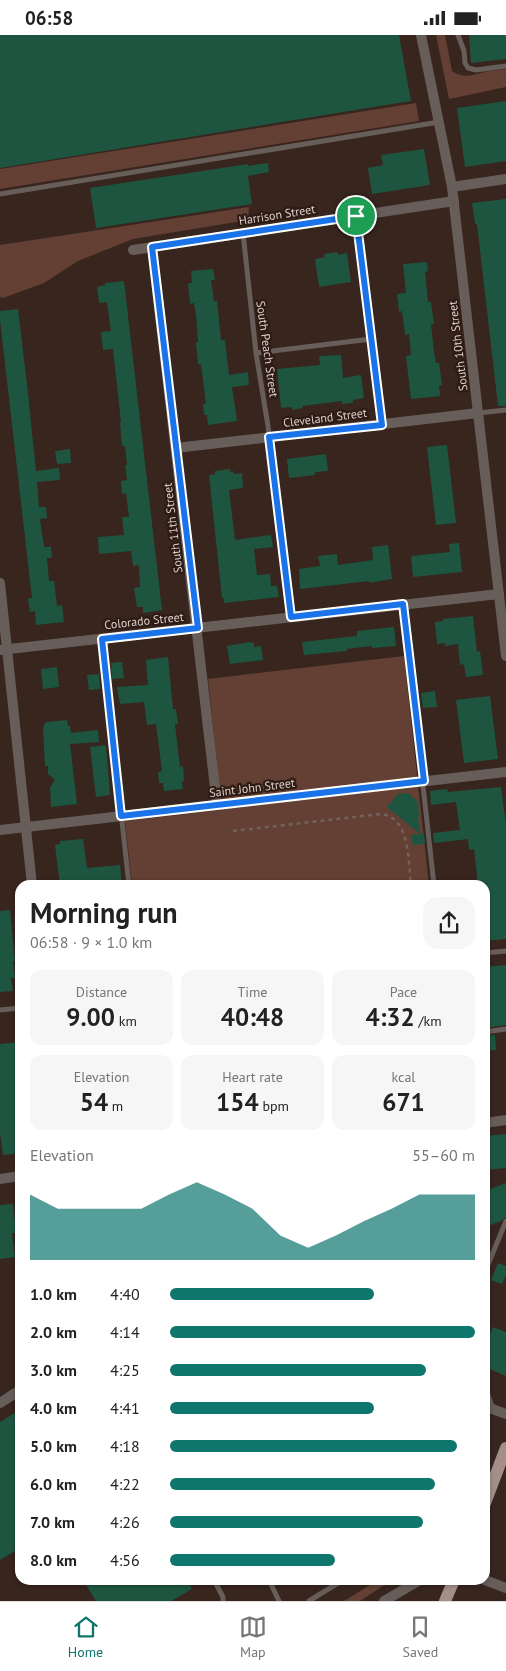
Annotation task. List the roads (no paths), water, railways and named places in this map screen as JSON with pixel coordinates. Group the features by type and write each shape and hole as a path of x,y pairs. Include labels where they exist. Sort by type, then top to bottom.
{"main road":[{"path":"490,1490 506,1448"},
{"path":"445,1601 452,1585"}],"street":[{"name":"South 10th Street","path":"421,35 454,201 506,656"},
{"path":"452,187 506,179"},
{"name":"Harrison Street","path":"134,250 454,201"},
{"name":"South 11th Street","path":"152,247 198,628 217,805"},
{"name":"Cleveland Street","path":"176,448 478,413"},
{"path":"0,583 4,650 31,880"},
{"name":"Colorado Street","path":"4,650 499,594"},
{"name":"Saint John Street","path":"0,830 506,772"},
{"path":"490,1122 506,1120"},
{"path":"0,1179 15,1177"},
{"path":"0,1403 15,1394"},
{"path":"490,1408 506,1413"},
{"path":"490,1581 506,1588"},
{"path":"384,1601 411,1585"}],"lane":[{"path":"458,35 468,68 476,70 506,66"},
{"path":"0,194 439,122"},
{"path":"356,216 382,425"},
{"name":"South Peach Street","path":"244,233 256,353 269,437 291,617"},
{"path":"256,353 371,339"},
{"name":"Cleveland Street","path":"478,413 506,410"},
{"path":"403,604 434,880"},
{"path":"102,639 128,880"},
{"path":"490,953 506,951"},
{"path":"0,1010 15,1008"},
{"path":"490,1031 506,1029"},
{"path":"490,1260 506,1221"},
{"path":"217,1585 223,1601"},
{"path":"271,1585 279,1601"},
{"path":"309,1601 335,1585"}]}
